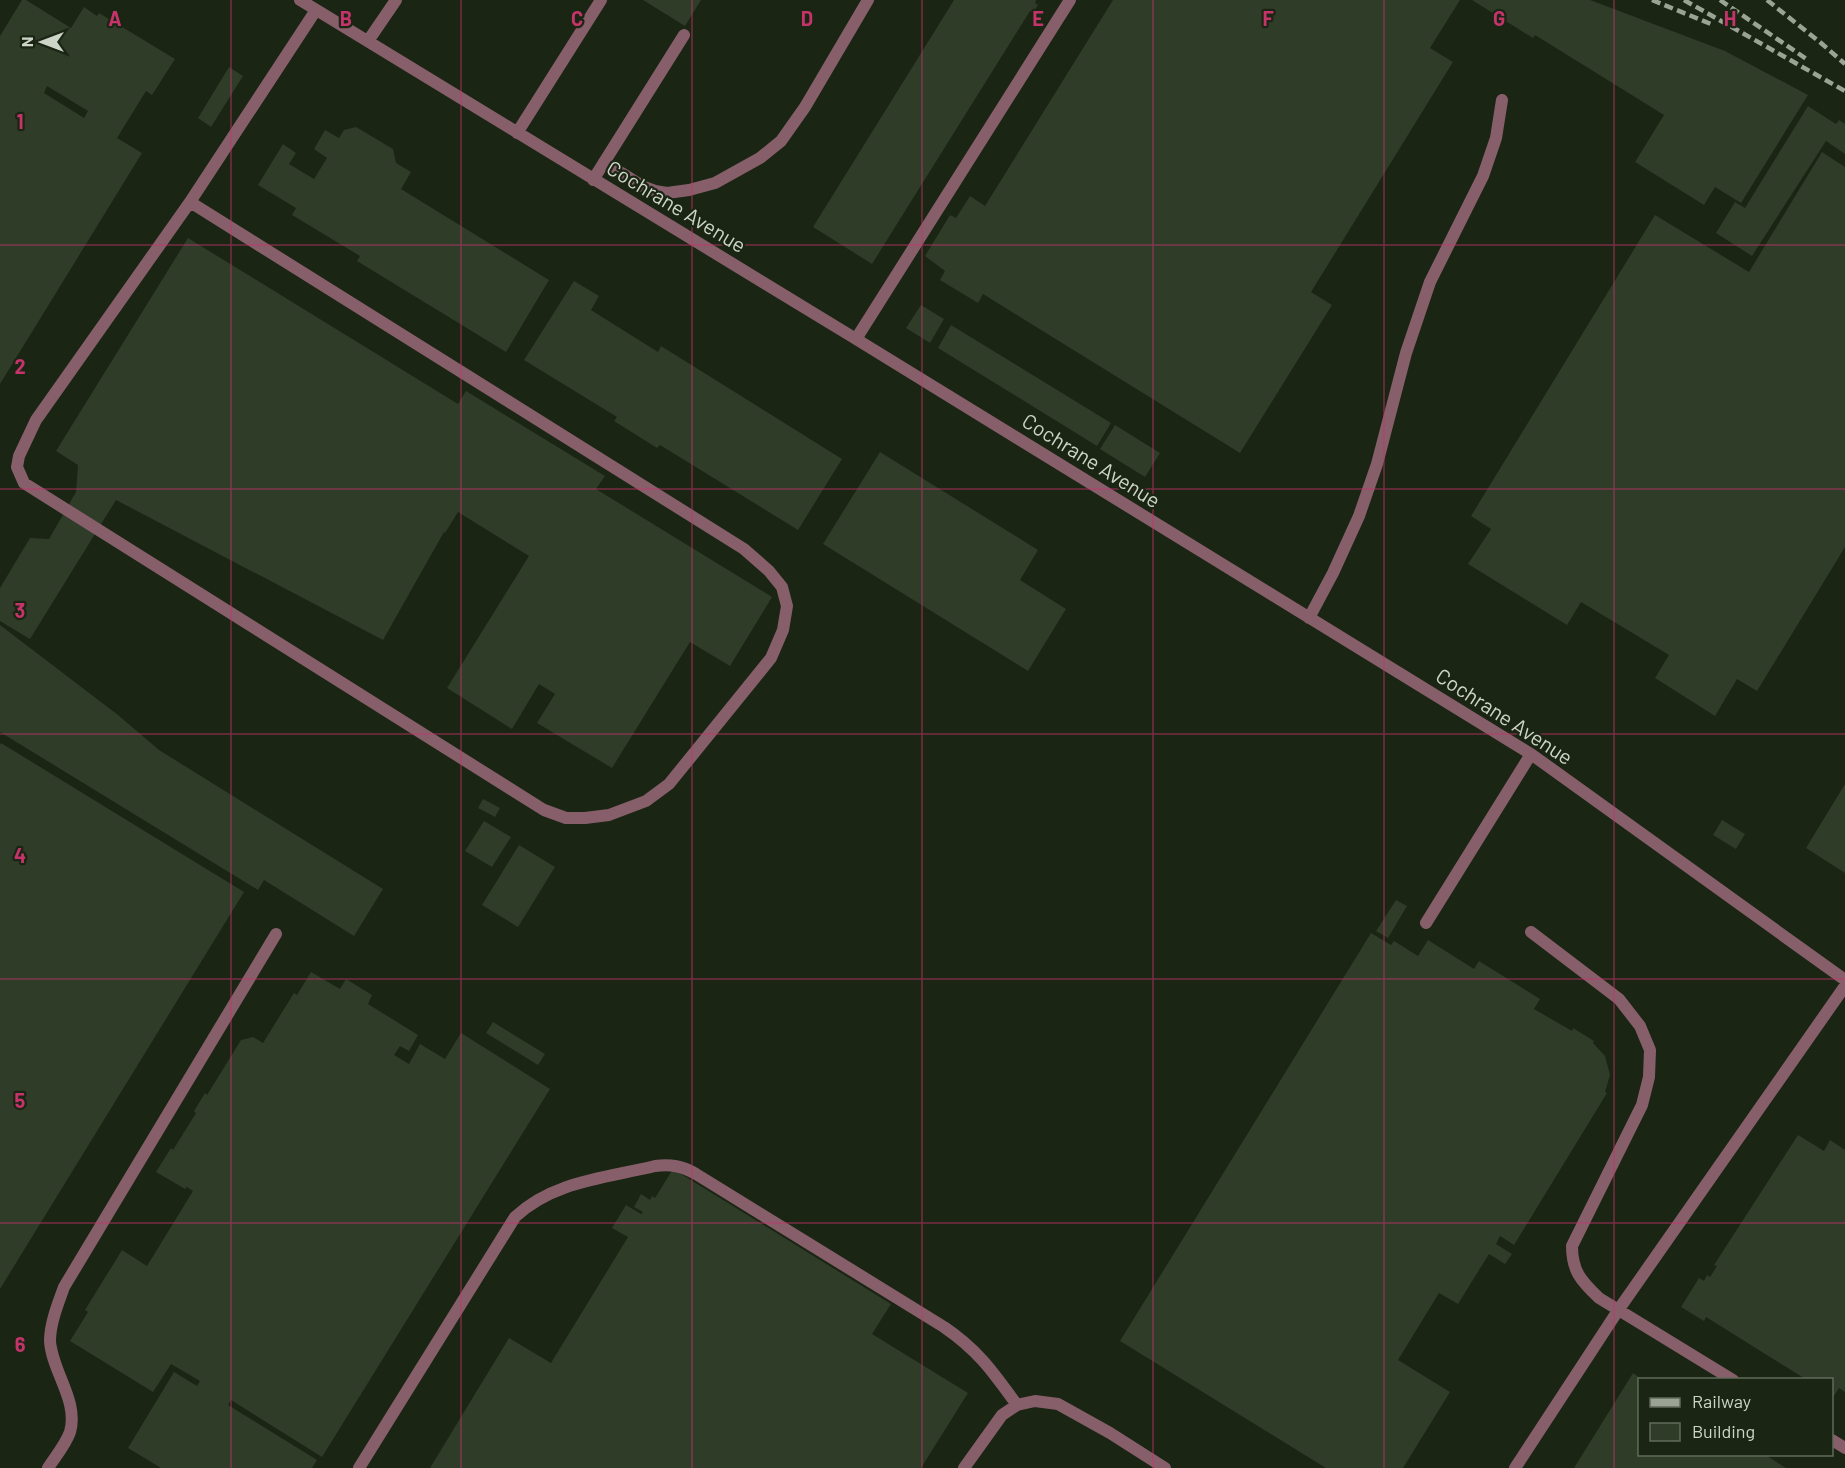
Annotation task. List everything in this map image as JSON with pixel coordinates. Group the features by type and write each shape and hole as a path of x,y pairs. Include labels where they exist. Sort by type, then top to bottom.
{"lane":[{"name":"Cochrane Avenue","path":"300,0 1531,754 1845,980"},
{"path":"368,41 396,0"},
{"path":"517,133 601,0"},
{"path":"604,162 644,187 667,193 715,183 760,158 781,141 805,107 868,0"},
{"path":"856,339 1070,0"},
{"path":"190,202 744,549 769,571 782,587 787,606 783,630 771,658 669,784 646,801 609,815 566,818 544,810 24,483 16,467 36,420 190,202 316,10"},
{"path":"593,180 684,35"},
{"path":"1309,618 1359,516 1377,464 1406,353 1430,282 1483,176 1496,138 1502,100"},
{"path":"1426,923 1531,754"},
{"path":"1530,932 1619,999 1640,1026 1650,1050 1649,1077 1641,1105 1572,1246 1572,1263 1583,1282 1599,1298 1730,1378"},
{"path":"48,1468 70,1434 72,1420 71,1406 50,1342 53,1316 64,1287 276,934"},
{"path":"1515,1468 1619,1309 1845,986"},
{"path":"359,1468 515,1217 538,1198 569,1185 655,1166 682,1167 777,1223 962,1340 989,1366 1017,1405"},
{"path":"964,1468 1002,1415 1017,1405 1035,1401 1058,1404 1110,1433 1165,1468"}],"building":[{"path":"22,0 26,0 71,28 84,7 97,16 99,13 175,59 152,95 146,91 117,138 142,153 0,384 0,36","holes":["47,86 88,111 84,118 44,93"]},
{"path":"643,0 701,0 685,26"},
{"path":"954,0 1036,0 1035,3 1038,5 1033,13 1030,11 872,264 813,227"},
{"path":"1113,0 1460,0 1430,48 1453,62 1311,292 1332,305 1240,453 983,294 978,303 940,280 945,271 925,256 950,215 956,218 970,196 985,206"},
{"path":"1472,0 1590,0 1725,51 1808,95 1741,203 1715,187 1704,205 1635,162 1664,115 1535,35 1533,38"},
{"path":"229,67 243,76 211,127 198,118"},
{"path":"1808,106 1836,124 1839,120 1845,124 1845,154 1826,141 1752,256 1716,233 1735,202 1745,208"},
{"path":"356,127 393,149 396,163 411,172 401,189 549,280 506,352 357,261 360,256 292,215 296,208 258,185 283,144 296,153 289,164 314,179 327,158 314,149 325,130 339,138 344,130"},
{"path":"1822,152 1845,167 1845,547 1757,691 1737,679 1715,716 1655,678 1669,655 1581,602 1567,625 1468,564 1491,529 1471,516 1655,215 1749,272"},
{"path":"188,238 458,404 466,391 605,476 596,489 772,597 730,666 690,642 612,768 537,723 555,694 539,684 512,729 447,688 529,556 458,512 444,532 383,640 116,500 30,639 0,621 0,588 30,538 49,539 76,492 78,465 56,451"},
{"path":"574,281 599,296 591,310 658,352 661,346 842,459 798,530 660,445 657,448 614,421 617,417 524,360"},
{"path":"921,305 944,319 930,343 906,328"},
{"path":"951,325 1111,423 1097,446 938,348"},
{"path":"1115,425 1160,453 1145,477 1100,449"},
{"path":"880,452 1038,550 1020,580 1066,609 1028,671 823,544"},
{"path":"0,625 118,715 159,750 383,889 354,936 264,880 258,890 0,732"},
{"path":"1,743 244,892 0,1289 0,745"},
{"path":"1845,784 1845,873 1806,848"},
{"path":"483,799 500,808 495,817 478,808"},
{"path":"1722,820 1745,834 1736,849 1713,835"},
{"path":"484,821 511,837 492,867 465,851"},
{"path":"519,845 555,867 518,927 482,905"},
{"path":"1396,900 1407,906 1388,938 1376,931"},
{"path":"1371,933 1391,945 1394,941 1418,956 1428,940 1474,969 1479,961 1540,999 1534,1009 1594,1041 1593,1043 1605,1056 1610,1075 1605,1092 1607,1093 1514,1245 1500,1236 1496,1244 1512,1254 1505,1264 1489,1254 1458,1304 1439,1293 1398,1360 1450,1392 1403,1468 1326,1468 1120,1341"},
{"path":"311,972 340,989 346,979 372,995 368,1004 418,1035 409,1051 400,1046 394,1055 409,1064 420,1044 445,1059 461,1033 550,1089 322,1457 231,1400 228,1405 317,1460 312,1468 161,1468 128,1448 174,1372 197,1386 200,1381 171,1364 153,1392 70,1341 88,1312 85,1310 122,1250 147,1266 193,1191 187,1187 185,1189 156,1172 171,1148 173,1150 196,1113 194,1111 205,1093 207,1095 241,1040 253,1037 263,1043 294,993 297,995"},
{"path":"493,1022 545,1054 538,1065 486,1033"},
{"path":"1798,1135 1824,1151 1830,1140 1845,1150 1845,1392 1839,1388 1833,1396 1833,1378 1804,1378 1706,1317 1704,1321 1681,1307 1699,1278 1704,1281 1707,1275 1710,1277 1717,1266 1714,1265"},
{"path":"673,1169 891,1304 872,1334 968,1393 921,1468 430,1468 509,1338 551,1363 628,1237 612,1228 626,1205 641,1214 643,1212 634,1207 641,1194 650,1200 652,1196 655,1198"},
{"path":"1633,1373 1640,1378 1638,1378 1638,1456 1767,1456 1786,1468 1574,1468"}],"railway":[{"path":"1652,0 1711,24"},
{"path":"1684,0 1845,91"},
{"path":"1720,0 1808,60"},
{"path":"1767,0 1845,64"}]}
